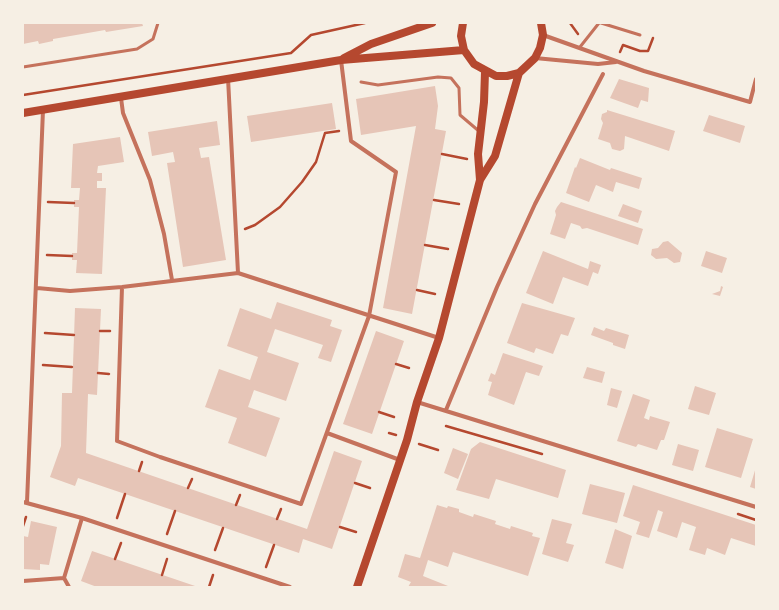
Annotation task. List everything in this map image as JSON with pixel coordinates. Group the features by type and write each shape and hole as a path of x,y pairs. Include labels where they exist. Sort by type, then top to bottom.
{"main road":[{"path":"341,60 371,44 432,23"},
{"path":"463,23 461,36 464,50 474,64 485,72 496,76 507,76 519,73"},
{"path":"357,587 439,338 480,180 495,156 519,73 534,58 540,48 542,35 541,23"},
{"path":"23,113 121,98 228,78 341,60 464,50"},
{"path":"480,180 478,154 485,72"}],"street":[{"path":"542,35 580,47 616,62 750,102 756,79"},
{"path":"534,58 598,64 616,62"},
{"path":"122,287 118,441 160,457 301,504 369,316 396,172 351,141 341,60"},
{"path":"446,410 496,287 535,204 603,74"},
{"path":"228,78 238,273"},
{"path":"121,98 123,113 150,180 164,234 172,280"},
{"path":"43,110 37,288 25,502 82,518 290,587"},
{"path":"37,288 70,291 122,287 238,273 439,338"},
{"path":"418,402 756,507"},
{"path":"327,433 400,460"},
{"path":"69,587 64,578 82,518"},
{"path":"23,581 64,578"}],"lane":[{"path":"23,67 137,48 153,39 158,23"},
{"path":"580,47 600,23 640,34"},
{"path":"361,82 378,85 438,77 451,78 459,88 460,116 480,132"}],"path":[{"path":"23,95 291,53 311,35 365,23"},
{"path":"620,52 623,45 640,51 648,51 653,38"},
{"path":"236,233 255,225 280,207 302,182 316,162 326,133 349,129"},
{"path":"442,154 467,159"},
{"path":"434,200 459,204"},
{"path":"40,202 74,203"},
{"path":"425,245 448,249"},
{"path":"38,254 72,256"},
{"path":"417,290 435,294"},
{"path":"34,332 74,336"},
{"path":"33,364 72,367"},
{"path":"396,364 409,368"},
{"path":"379,412 394,417"},
{"path":"446,426 544,455"},
{"path":"355,483 370,488"},
{"path":"117,518 125,494"},
{"path":"167,534 175,511"},
{"path":"733,513 756,520"},
{"path":"23,526 26,517"},
{"path":"340,527 356,532"},
{"path":"215,550 223,528"},
{"path":"116,558 121,543"},
{"path":"266,567 274,545"},
{"path":"162,574 167,559"},
{"path":"208,587 213,575"}],"building":[{"path":"23,23 142,23 143,26 106,32 105,30 53,39 53,41 39,44 38,41 23,44"},
{"path":"619,79 649,88 648,102 641,100 638,108 610,98"},
{"path":"435,86 438,106 435,129 446,131 412,314 383,308 416,126 361,135 356,99"},
{"path":"332,103 336,129 251,142 247,116"},
{"path":"607,110 675,131 669,151 625,136 624,149 620,151 612,149 610,143 598,139 603,123 601,119 602,114 607,112"},
{"path":"709,115 745,126 740,143 703,131"},
{"path":"217,121 220,145 199,148 201,158 209,157 226,260 183,267 167,163 175,162 173,152 152,156 148,132"},
{"path":"120,137 124,162 98,166 97,173 102,173 102,181 97,181 97,188 106,188 102,274 76,273 77,260 72,260 72,253 77,253 79,207 74,207 74,200 79,200 80,188 71,188 73,144"},
{"path":"580,158 610,170 611,168 642,178 639,189 616,182 613,192 596,185 589,202 566,193 575,167 576,168"},
{"path":"561,202 643,229 638,245 587,228 582,229 580,226 571,223 565,239 550,234 556,215 555,211"},
{"path":"623,204 642,211 638,223 618,216"},
{"path":"668,241 682,253 680,262 674,263 667,258 656,259 651,255 652,249 658,248 663,242"},
{"path":"543,251 588,269 590,261 601,265 598,274 593,272 588,286 563,277 553,304 526,293"},
{"path":"706,251 727,258 722,273 701,266"},
{"path":"721,286 723,287 720,296 712,294 720,291"},
{"path":"277,302 332,320 330,326 342,330 331,362 318,358 323,345 275,329 267,352 299,363 286,401 254,390 248,407 280,418 266,457 228,443 237,418 205,407 219,369 250,380 258,357 227,346 240,308 271,319"},
{"path":"522,303 575,318 568,336 561,334 553,354 536,348 534,353 507,343"},
{"path":"75,308 101,309 97,395 88,394 86,453 307,529 334,451 362,461 332,549 303,539 299,553 78,478 75,486 50,477 61,446 62,393 72,393"},
{"path":"594,327 604,331 606,328 629,335 625,349 591,335"},
{"path":"376,331 404,341 372,434 343,424"},
{"path":"503,353 543,366 539,376 526,372 514,405 488,395 492,382 488,381 491,373 495,375"},
{"path":"587,367 605,372 602,383 583,378"},
{"path":"695,386 716,393 709,415 688,409"},
{"path":"611,388 622,391 617,408 607,405"},
{"path":"633,394 650,400 644,418 649,420 650,416 670,422 664,440 661,440 657,450 638,444 636,447 617,441"},
{"path":"717,428 753,439 741,478 705,467"},
{"path":"480,442 566,470 558,498 496,479 489,499 456,490 471,449"},
{"path":"678,444 699,450 693,471 672,465"},
{"path":"453,448 468,454 458,479 444,473"},
{"path":"756,467 756,489 750,487"},
{"path":"590,484 625,493 617,523 582,514"},
{"path":"633,485 756,525 756,546 731,538 725,555 707,548 705,555 689,550 696,527 682,522 677,538 657,531 663,512 658,510 649,538 636,534 640,522 623,516"},
{"path":"437,505 459,509 459,512 473,517 474,514 496,521 495,524 510,529 511,526 533,533 532,536 540,538 528,576 453,552 448,567 428,560 423,576 448,586 447,587 408,587 411,582 398,577 405,554 420,558"},
{"path":"552,519 572,524 566,543 574,545 568,562 542,554"},
{"path":"31,521 57,527 49,565 40,564 40,570 23,569 23,536 28,537"},
{"path":"615,529 632,536 623,569 605,563"},
{"path":"92,551 198,587 97,587 81,581"}]}
